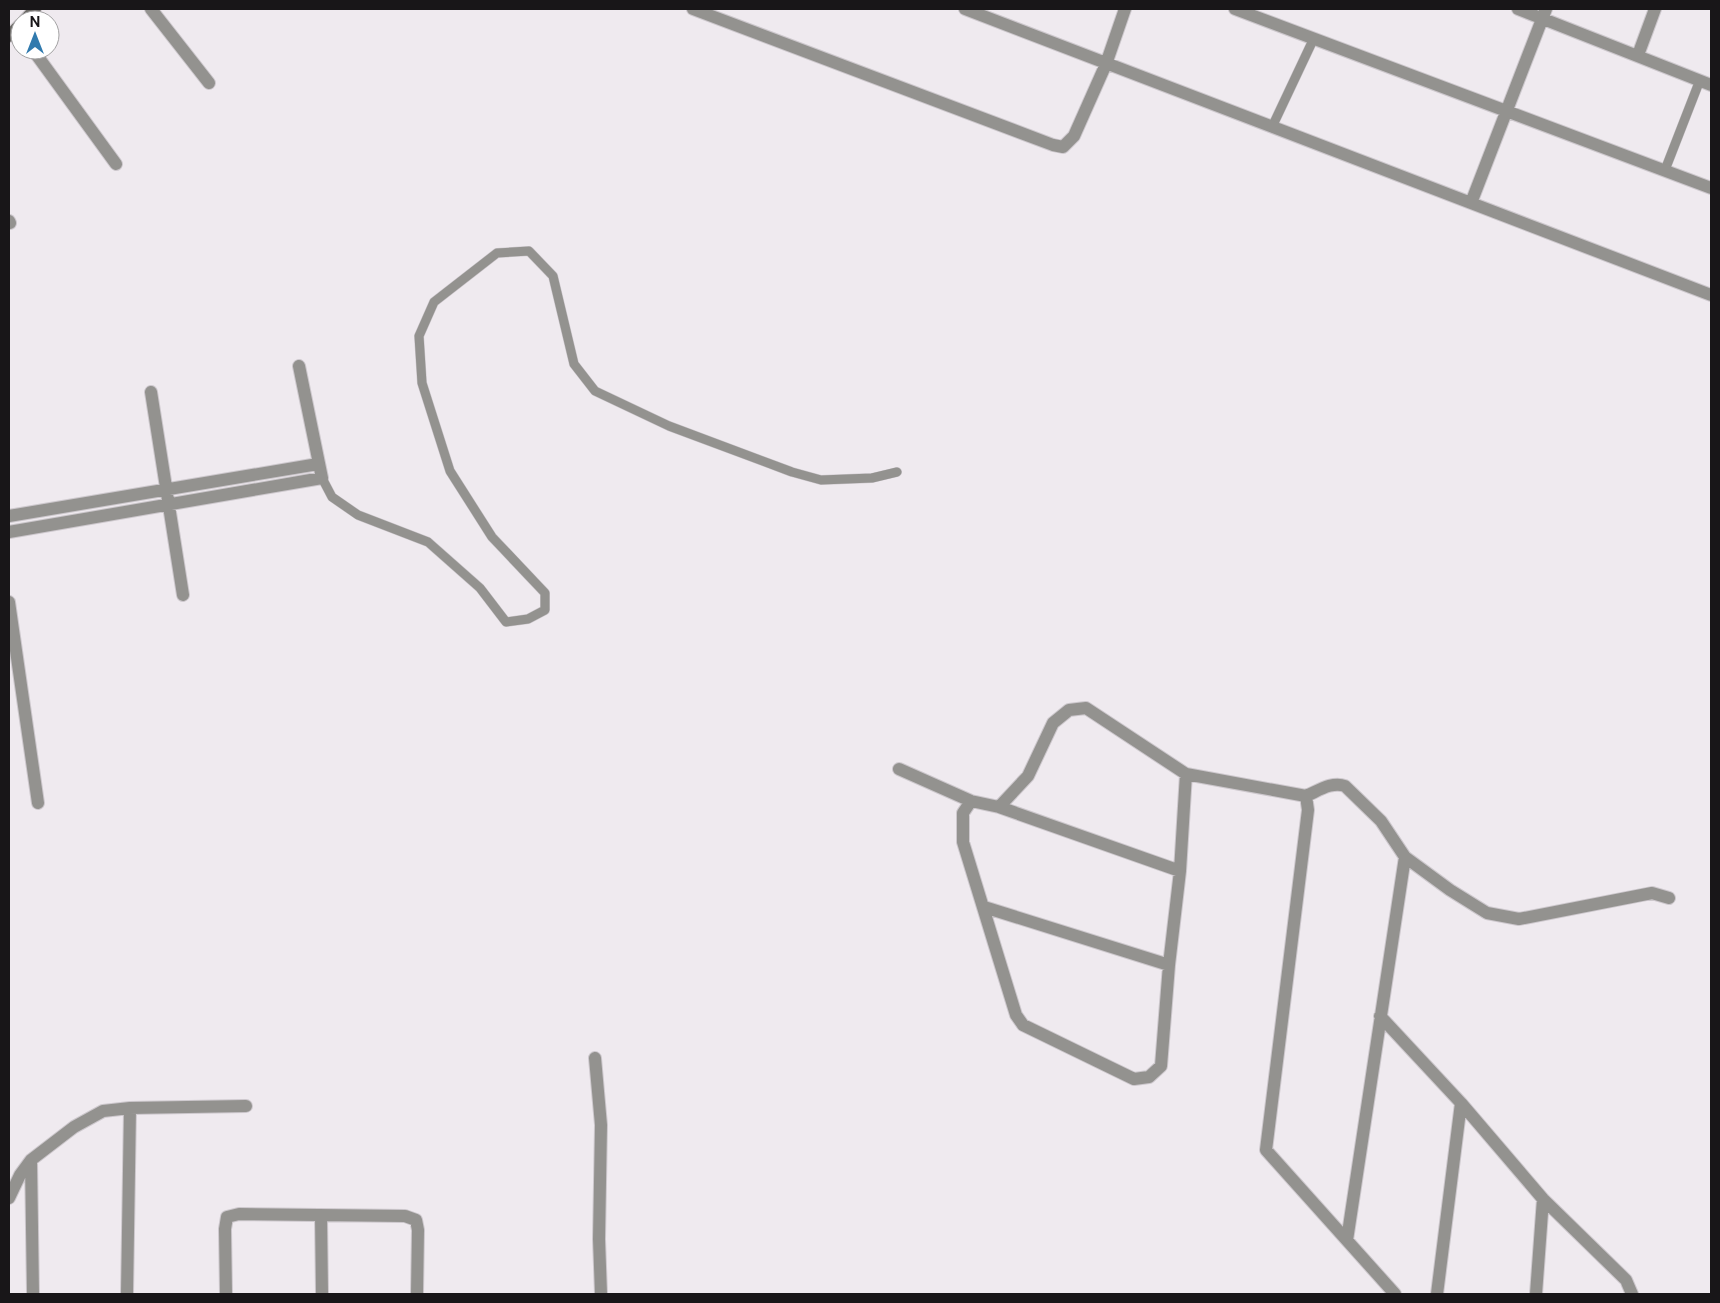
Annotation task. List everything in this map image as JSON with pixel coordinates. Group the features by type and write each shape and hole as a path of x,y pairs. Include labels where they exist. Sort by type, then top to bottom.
{"street":[{"path":"152,9 210,83"},
{"path":"693,9 1053,145 1064,146 1074,136 1106,64 1125,9"},
{"path":"964,9 1711,295"},
{"path":"1235,9 1711,188"},
{"path":"1518,9 1544,14 1705,82"},
{"path":"1638,55 1655,9"},
{"path":"1470,203 1544,14"},
{"path":"40,60 116,164"},
{"path":"9,532 322,478 299,366"},
{"path":"151,392 183,595"},
{"path":"9,516 318,464"},
{"path":"9,602 38,803"},
{"path":"1000,807 1028,776 1054,722 1069,710 1086,708 1186,774 1306,796 1332,784 1345,786 1381,821 1405,857 1450,890 1487,913 1519,919 1652,893 1669,898"},
{"path":"899,768 971,801 1000,807 1180,871"},
{"path":"971,801 963,813 962,842 984,907 1016,1015 1023,1025 1134,1079 1149,1076 1161,1066 1169,965 1180,871 1186,774"},
{"path":"1306,796 1308,810 1266,1150 1395,1294"},
{"path":"1346,1240 1405,857"},
{"path":"984,907 1169,965"},
{"path":"1380,1016 1461,1103 1543,1199 1626,1280 1632,1294"},
{"path":"595,1058 600,1124 600,1294"},
{"path":"1437,1294 1461,1103"},
{"path":"9,1198 20,1175 31,1160 74,1127 103,1111 130,1108 246,1106"},
{"path":"127,1294 130,1108"},
{"path":"31,1160 32,1294"},
{"path":"1536,1294 1543,1199"},
{"path":"226,1294 225,1229 227,1217 239,1214 405,1216 416,1220 418,1230 417,1294"},
{"path":"321,1215 322,1294"}],"lane":[{"path":"1272,127 1314,38"},
{"path":"1665,170 1705,82"},
{"path":"322,478 332,497 358,515 428,542 480,588 506,622 528,618 545,610 545,593 492,537 450,471 422,383 419,336 434,302 497,253 529,251 553,276 574,364 595,391 669,426 792,472 821,480 872,478 897,472"}]}
